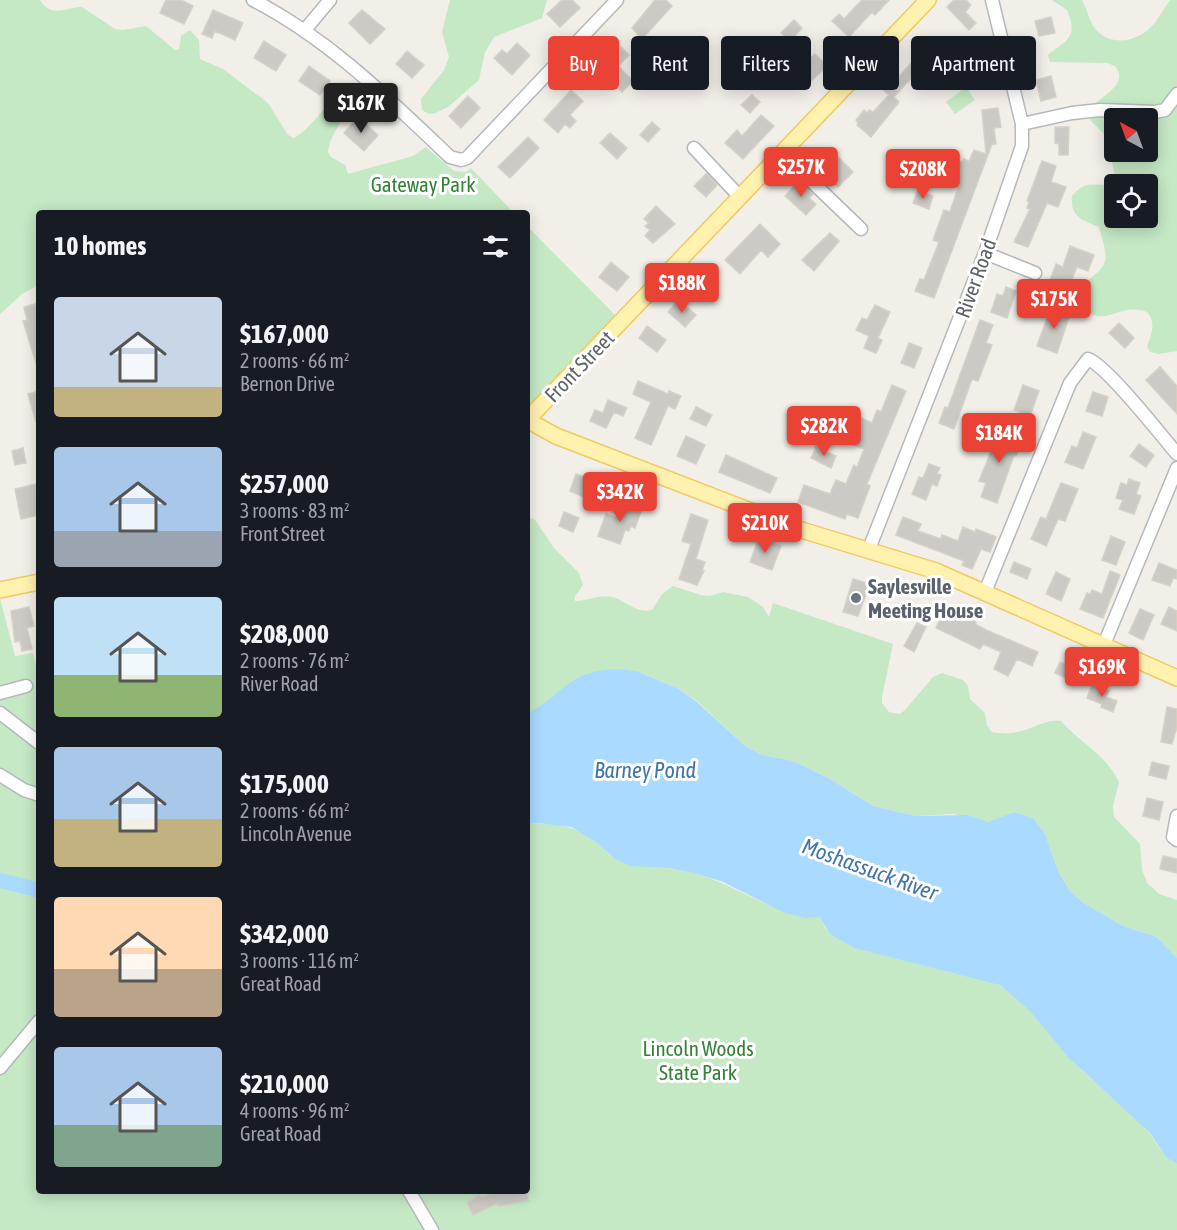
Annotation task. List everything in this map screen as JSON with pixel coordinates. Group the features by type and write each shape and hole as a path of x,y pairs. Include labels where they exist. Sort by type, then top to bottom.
{"main road":[{"name":"Front Street","path":"530,418 928,0"},
{"path":"530,423 556,436 795,528 936,571 1175,676"},
{"path":"0,590 36,583"}],"street":[{"path":"253,0 325,44 360,73 450,157 460,160 467,159 617,0"},
{"path":"304,31 330,0"},
{"name":"River Road","path":"869,549 985,253 1019,158 1023,137 1022,124 992,0"},
{"path":"1022,124 1072,113 1100,110 1155,112 1165,110 1177,94"},
{"path":"694,148 740,197"},
{"path":"782,153 861,229"},
{"path":"985,253 1035,273"},
{"path":"985,592 1070,383 1088,359 1098,365 1121,389 1177,454"},
{"path":"1103,646 1177,468"},
{"path":"0,693 26,686"},
{"path":"0,713 36,741"},
{"path":"0,775 24,790 36,794"},
{"path":"1175,838 1177,816"},
{"path":"0,1068 36,1025"},
{"path":"412,1194 432,1230"}],"green space":[{"path":"0,0 40,0 49,9 59,11 82,7 115,29 146,26 175,50 179,49 181,36 191,31 199,40 200,59 223,69 268,103 288,135 294,138 306,129 334,99 341,94 345,95 343,116 328,152 331,157 345,165 348,174 413,156 426,147 454,171 466,172 471,168 511,210 36,210 36,287 22,294 0,314"},
{"path":"450,0 547,0 542,18 494,37 485,52 479,80 448,107 429,114 422,110 421,99 444,70 449,57 442,32"},
{"path":"1052,0 1082,0 1093,26 1099,33 1114,40 1130,39 1138,37 1151,27 1170,0 1177,0 1177,351 1159,354 1150,352 1147,347 1152,320 1147,312 1127,310 1103,316 1092,315 1082,305 1079,298 1082,287 1101,269 1106,256 1099,227 1082,220 1073,209 1072,196 1081,187 1104,185 1104,228 1158,228 1158,174 1114,174 1112,162 1158,162 1158,108 1104,108 1104,134 1090,120 1092,107 1117,84 1119,72 1115,66 1107,63 1050,62 1048,55 1065,42 1071,33 1067,10"},
{"path":"962,90 968,90 975,100 955,114 946,102"},
{"name":"Gateway Park","path":"530,229 616,316 569,368 530,406"},
{"path":"530,518 535,520 554,548 579,573 583,585 575,596 575,601 607,596 646,611 652,610 662,594 673,586 701,595 710,596 723,592 748,597 763,607 769,617 773,603 893,644 882,697 882,703 889,712 900,714 933,677 942,673 963,680 968,686 970,699 985,713 987,726 992,732 1013,733 1045,722 1061,721 1107,763 1119,782 1113,806 1114,817 1140,844 1142,870 1147,883 1159,894 1177,900 1177,958 1157,937 1123,926 1082,902 1070,891 1059,873 1045,834 1033,818 1014,812 988,822 953,814 916,816 873,806 830,779 802,765 762,755 745,746 697,701 679,689 639,672 592,672 579,677 530,713"},
{"name":"Lincoln Woods State Park","path":"0,598 15,656 33,653 36,666 36,1194 530,1194 530,824 545,823 572,828 588,836 617,860 635,865 680,869 700,874 776,907 819,917 826,929 952,973 984,978 996,983 1020,1001 1067,1055 1144,1127 1163,1153 1177,1164 1177,1230 0,1230"}],"water":[{"name":"Barney Pond","path":"618,669 639,672 679,689 697,702 745,746 762,755 802,765 830,779 873,806 916,816 967,815 988,822 1014,812 1033,818 1045,834 1059,873 1070,891 1082,902 1123,926 1157,937 1177,958 1177,1164 1167,1158 1150,1133 1068,1057 1029,1010 1000,985 855,948 831,935 819,917 805,918 783,912 723,882 695,873 670,868 631,866 615,859 595,841 571,827 530,824 530,712 581,676"},
{"path":"0,873 36,881 36,897 0,888"}],"building":[{"path":"166,0 181,0 193,6 184,24 160,13"},
{"path":"562,0 572,0 580,8 560,27 547,14"},
{"path":"655,0 666,0 672,6 645,36 639,36 632,28"},
{"path":"862,0 889,0 875,15 872,12 850,36 832,21 839,14 844,19"},
{"path":"954,0 966,0 971,5 965,12 976,23 969,30 947,7"},
{"path":"213,10 243,23 235,40 215,31 212,38 202,34"},
{"path":"362,10 385,29 370,44 349,23"},
{"path":"1051,17 1055,33 1039,36 1035,21"},
{"path":"794,20 802,28 795,36 784,36 781,33"},
{"path":"264,41 286,55 276,71 254,58"},
{"path":"517,43 530,55 512,75 494,58 502,50 507,54"},
{"path":"619,45 629,55 619,65"},
{"path":"407,51 424,65 412,78 396,64"},
{"path":"815,54 823,62 823,70 811,81 811,57"},
{"path":"911,63 911,78 894,97 899,102 871,137 857,125 856,120 864,110 867,113 869,110 873,112 889,95 883,90 899,90 899,77"},
{"path":"309,66 330,81 320,95 299,81"},
{"path":"619,67 631,79 631,83 622,92 619,89"},
{"path":"1051,76 1056,97 1041,101 1036,80"},
{"path":"571,90 583,101 570,115 576,121 570,128 565,124 558,133 544,120"},
{"path":"752,95 760,102 750,113 741,105"},
{"path":"468,96 480,108 461,128 449,116"},
{"path":"998,108 1001,127 994,128 996,144 992,144 934,298 915,291 920,279 924,280 939,242 933,240 944,210 950,212 959,185 941,178 949,157 962,162 964,159 969,161 974,150 986,154 982,110"},
{"path":"761,115 774,126 743,159 725,143 737,130 742,136"},
{"path":"358,117 378,135 364,151 344,133"},
{"path":"652,122 660,129 648,142 640,135"},
{"path":"1055,127 1069,127 1068,155 1059,155 1059,144 1055,143"},
{"path":"610,133 627,148 617,159 600,143"},
{"path":"528,137 539,148 510,178 498,167"},
{"path":"836,155 853,172 838,187 821,170"},
{"path":"1042,161 1056,166 1051,182 1066,187 1058,207 1047,203 1028,247 1014,242 1030,209 1027,208 1029,202 1027,201"},
{"path":"707,173 717,185 706,197 694,186"},
{"path":"799,181 813,194 809,198 816,204 806,215 785,196"},
{"path":"918,190 933,196 929,209 913,203"},
{"path":"656,206 675,224 653,243 645,236 650,230 645,226 649,223 644,219"},
{"path":"760,224 780,244 768,257 761,250 740,274 725,260"},
{"path":"830,233 839,241 814,271 802,260"},
{"path":"1070,246 1094,255 1088,271 1077,267 1069,286 1050,280 1056,264 1063,267"},
{"path":"611,262 629,277 617,291 599,277"},
{"path":"706,278 716,288 706,297 696,287"},
{"path":"1006,287 1016,291 1007,318 991,312 997,294 1003,296"},
{"path":"679,300 696,315 685,327 668,312"},
{"path":"36,304 36,363 23,321 27,320 24,307"},
{"path":"875,305 890,312 878,338 882,340 876,353 864,348 869,336 856,330 862,318 867,320"},
{"path":"1051,307 1070,314 1057,353 1037,346"},
{"path":"980,320 993,325 986,343 992,345 978,381 972,379 954,429 939,423 945,407 948,408"},
{"path":"1119,323 1134,338 1125,348 1109,333"},
{"path":"647,326 666,340 657,352 639,338"},
{"path":"909,343 922,348 914,368 901,363"},
{"path":"1160,367 1177,386 1177,414 1146,380"},
{"path":"638,381 668,394 669,391 681,396 675,409 668,406 651,445 635,438 651,402 633,394"},
{"path":"892,385 906,391 867,484 870,486 858,518 847,514 845,519 798,502 804,485 830,494 836,480 846,484 854,465 857,467 864,449 838,439 843,426 853,430 859,417 872,423 877,410 881,412"},
{"path":"1023,385 1039,391 1030,416 1014,410"},
{"path":"36,392 36,422 28,394"},
{"path":"1093,392 1108,397 1102,416 1086,411"},
{"path":"608,400 627,408 623,416 614,412 606,428 590,421 595,410 603,413"},
{"path":"696,407 712,415 706,426 690,419"},
{"path":"1000,429 1023,438 1016,456 1014,455 997,503 981,497 986,483 979,481"},
{"path":"1083,432 1096,437 1083,469 1065,462 1072,446 1077,448"},
{"path":"686,436 705,445 696,464 677,456"},
{"path":"1139,444 1154,455 1146,467 1130,456"},
{"path":"816,447 836,456 831,468 811,458"},
{"path":"23,448 26,463 15,465 12,451"},
{"path":"726,455 777,478 770,493 719,472"},
{"path":"929,464 940,468 937,474 941,475 937,486 932,484 926,500 912,494 919,477 923,478"},
{"path":"576,474 591,479 584,497 570,491"},
{"path":"1129,479 1140,483 1136,494 1141,496 1134,514 1119,509 1123,500 1116,498 1121,483 1127,485"},
{"path":"1061,483 1078,489 1065,521 1058,519 1046,546 1031,539 1041,517 1046,519"},
{"path":"36,484 36,516 21,519 15,489"},
{"path":"628,501 643,506 635,528 631,526 629,531 625,530 620,544 598,536 606,514 621,519"},
{"path":"564,512 579,518 573,532 559,526"},
{"path":"691,514 708,520 696,559 705,562 702,571 704,571 697,585 679,579 691,544 682,541"},
{"path":"903,517 921,524 918,531 941,539 942,535 958,541 963,527 975,532 976,529 996,537 990,552 981,549 972,569 962,565 964,561 896,535"},
{"path":"1111,536 1125,542 1116,565 1102,560"},
{"path":"759,538 781,546 772,570 750,562"},
{"path":"1014,562 1031,569 1027,579 1010,572"},
{"path":"1159,563 1177,570 1177,579 1173,578 1170,586 1152,580"},
{"path":"1110,571 1120,575 1103,618 1080,609 1087,593 1090,594 1092,590 1102,594"},
{"path":"1056,572 1070,579 1061,601 1046,594"},
{"name":"Saylesville Meeting House","path":"853,579 870,584 858,616 843,612"},
{"path":"29,607 34,626 27,628 32,649 22,651 20,641 15,642 11,611"},
{"path":"1169,607 1177,611 1177,631 1161,624"},
{"path":"1140,609 1154,615 1143,640 1129,633"},
{"path":"952,610 976,622 975,624 986,630 1038,652 1032,666 1017,659 1008,676 994,669 1001,652 983,644 980,649 936,628 944,611 950,614"},
{"path":"917,623 926,627 914,652 904,646"},
{"path":"1060,662 1077,670 1072,681 1055,673"},
{"path":"1092,685 1109,691 1106,697 1117,701 1113,712 1101,707 1102,704 1087,698"},
{"path":"1167,707 1177,709 1177,727 1172,744 1161,742"},
{"path":"1152,762 1169,766 1166,779 1149,775"},
{"path":"1147,798 1163,802 1159,820 1143,816"},
{"path":"1163,856 1177,859 1177,873 1160,869"},
{"path":"490,1194 528,1194 529,1201 499,1206 498,1203 473,1215 467,1202 480,1195 481,1197"}],"place":[{"name":"Saylesville Meeting House","path":"856,598"}],"water label":[{"name":"Moshassuck River","path":"870,869"}]}
